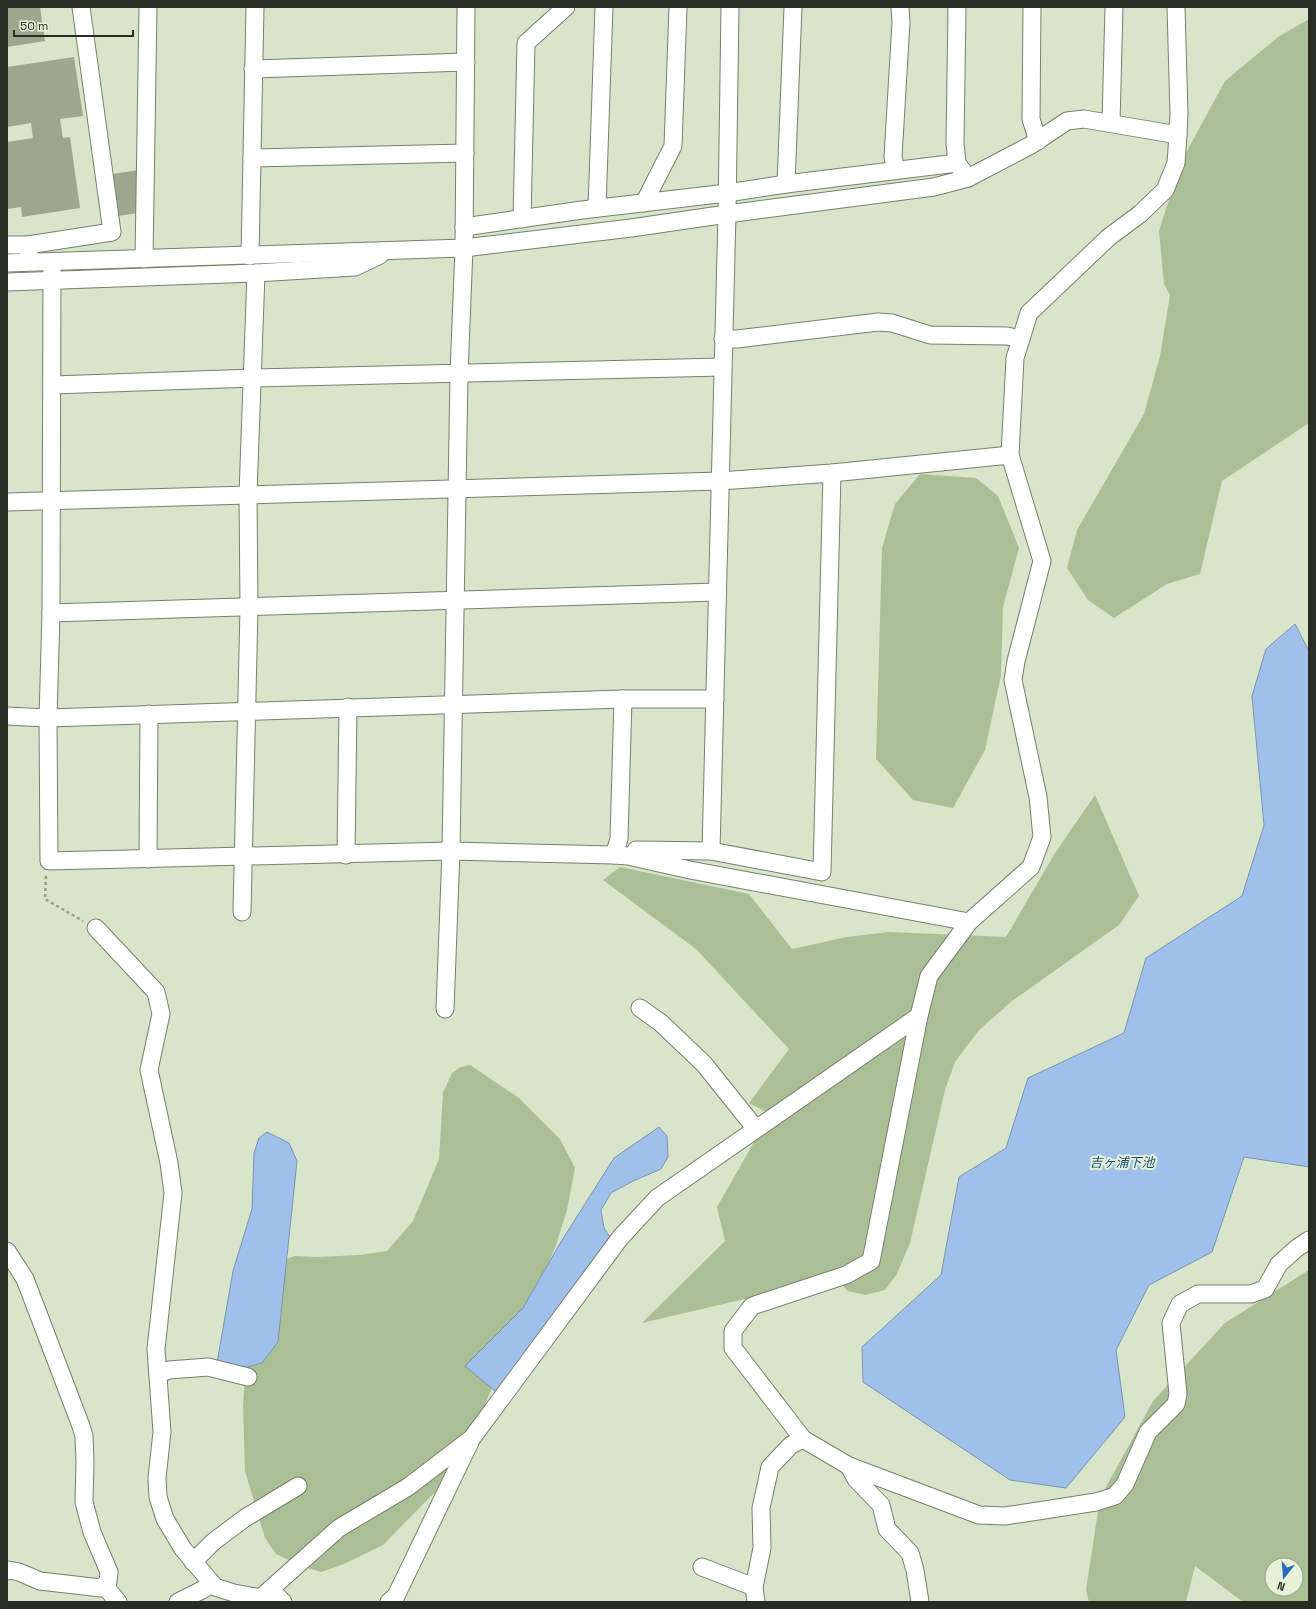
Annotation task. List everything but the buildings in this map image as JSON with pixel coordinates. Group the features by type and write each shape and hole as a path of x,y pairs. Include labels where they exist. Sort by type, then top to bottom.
{"street":[{"path":"7,245 28,245 112,232 81,7"},
{"path":"144,259 148,7"},
{"path":"250,256 255,7"},
{"path":"445,1009 451,851 456,488 464,248 466,7"},
{"path":"522,219 526,43 566,7"},
{"path":"597,208 604,7"},
{"path":"644,203 673,146 678,7"},
{"path":"711,851 727,214 730,7"},
{"path":"786,184 792,7"},
{"path":"896,170 893,157 901,22 900,7"},
{"path":"957,7 955,143 957,163 968,178"},
{"path":"1032,7 1030,119 1038,140"},
{"path":"1110,123 1114,7"},
{"path":"1176,7 1179,114 1178,135 1176,163 1166,190 1140,214 1109,237 1029,313 1015,358 1010,455 1042,561 1016,661 1013,680 1038,797 1042,837 1031,867 968,922 929,976 919,1016 871,1260 846,1275 752,1306 733,1331 733,1348 803,1439 849,1466 979,1515 1005,1516 1096,1502 1115,1496 1125,1484 1148,1432 1176,1404 1178,1394 1171,1323 1180,1304 1198,1294 1251,1294 1264,1289 1279,1264 1297,1248 1309,1240"},
{"path":"253,69 466,62"},
{"path":"7,263 52,263 464,248 631,228 934,187 968,178 1038,140 1067,121 1084,119 1178,135"},
{"path":"252,158 465,153"},
{"path":"464,227 597,208 727,193 786,184 957,163"},
{"path":"28,245 30,263"},
{"path":"7,282 256,273 355,267 388,251"},
{"path":"52,263 51,613 48,718 49,861 451,851 621,855 690,870 968,922"},
{"path":"242,912 242,856 249,608 248,494 256,273"},
{"path":"723,339 737,339 878,322 892,323 930,335 1007,336 1021,339"},
{"path":"52,385 253,378 722,367"},
{"path":"7,502 720,481 832,473 1010,455"},
{"path":"621,855 631,850 711,851 822,872 832,473"},
{"path":"51,613 249,608 454,599 717,592"},
{"path":"7,716 48,718 453,704 715,699"},
{"path":"621,855 619,839 623,700"},
{"path":"346,854 348,708"},
{"path":"148,858 149,714"},
{"path":"96,928 156,992 161,1014 149,1070 169,1163 173,1193 156,1349 162,1432 157,1478 158,1497 165,1519 183,1549 215,1587 234,1593 263,1597 283,1602"},
{"path":"640,1008 661,1023 704,1064 756,1129"},
{"path":"389,1602 396,1596 472,1438 620,1238 657,1198 919,1016"},
{"path":"7,1251 25,1279 81,1426 84,1436 84,1502 92,1532 109,1572 108,1582 101,1588 40,1581 19,1572 7,1571"},
{"path":"158,1374 169,1370 208,1368 248,1377"},
{"path":"263,1597 339,1528 408,1487 472,1438"},
{"path":"702,1567 731,1580 755,1595 762,1548 761,1508 770,1467 791,1445 803,1439"},
{"path":"849,1466 856,1479 881,1505 887,1529 910,1554 915,1570 920,1602"},
{"path":"193,1562 213,1542 244,1518 298,1486"},
{"path":"178,1602 202,1590 212,1583"},
{"path":"104,1585 118,1602"}],"path":[{"path":"49,861 46,870 45,899 96,928"}],"green space":[{"path":"1309,19 1309,423 1222,481 1200,574 1167,584 1114,618 1088,600 1067,568 1077,530 1144,414 1160,356 1170,295 1164,284 1159,231 1181,162 1225,81 1278,37"},
{"path":"920,474 976,478 998,496 1019,548 1003,607 1001,675 985,750 953,808 913,800 876,759 882,548 895,504"},
{"path":"1095,795 1139,896 1119,925 1012,1001 979,1030 955,1062 945,1090 910,1243 897,1274 885,1290 865,1295 848,1291 835,1278 642,1323 725,1241 717,1207 770,1114 749,1103 789,1049 696,949 603,880 620,867 749,894 792,949 847,937 889,932 1006,937 1055,853"},
{"path":"470,1065 519,1098 560,1139 575,1168 567,1210 555,1248 481,1413 436,1491 383,1545 344,1564 321,1572 301,1566 276,1554 265,1538 245,1471 243,1405 247,1351 268,1265 295,1256 318,1257 359,1255 387,1251 413,1221 439,1159 443,1093 452,1073 461,1067"},
{"path":"1309,1270 1309,1602 1243,1602 1195,1566 1186,1602 1089,1602 1086,1590 1100,1498 1153,1401 1225,1323"}],"water":[{"name":"吉ヶ浦下池","path":"1295,624 1309,651 1309,1167 1244,1157 1212,1252 1149,1285 1116,1350 1125,1417 1066,1488 1010,1480 863,1382 862,1347 941,1275 959,1177 1006,1148 1028,1078 1124,1033 1146,958 1242,896 1264,825 1252,696 1266,649"},
{"path":"659,1127 667,1136 668,1157 661,1169 633,1181 611,1193 601,1210 604,1228 610,1237 528,1353 496,1392 465,1366 523,1308 559,1245 614,1158"},
{"path":"267,1132 289,1143 297,1161 278,1342 262,1363 240,1369 217,1363 233,1271 252,1209 254,1153 259,1138"}]}
